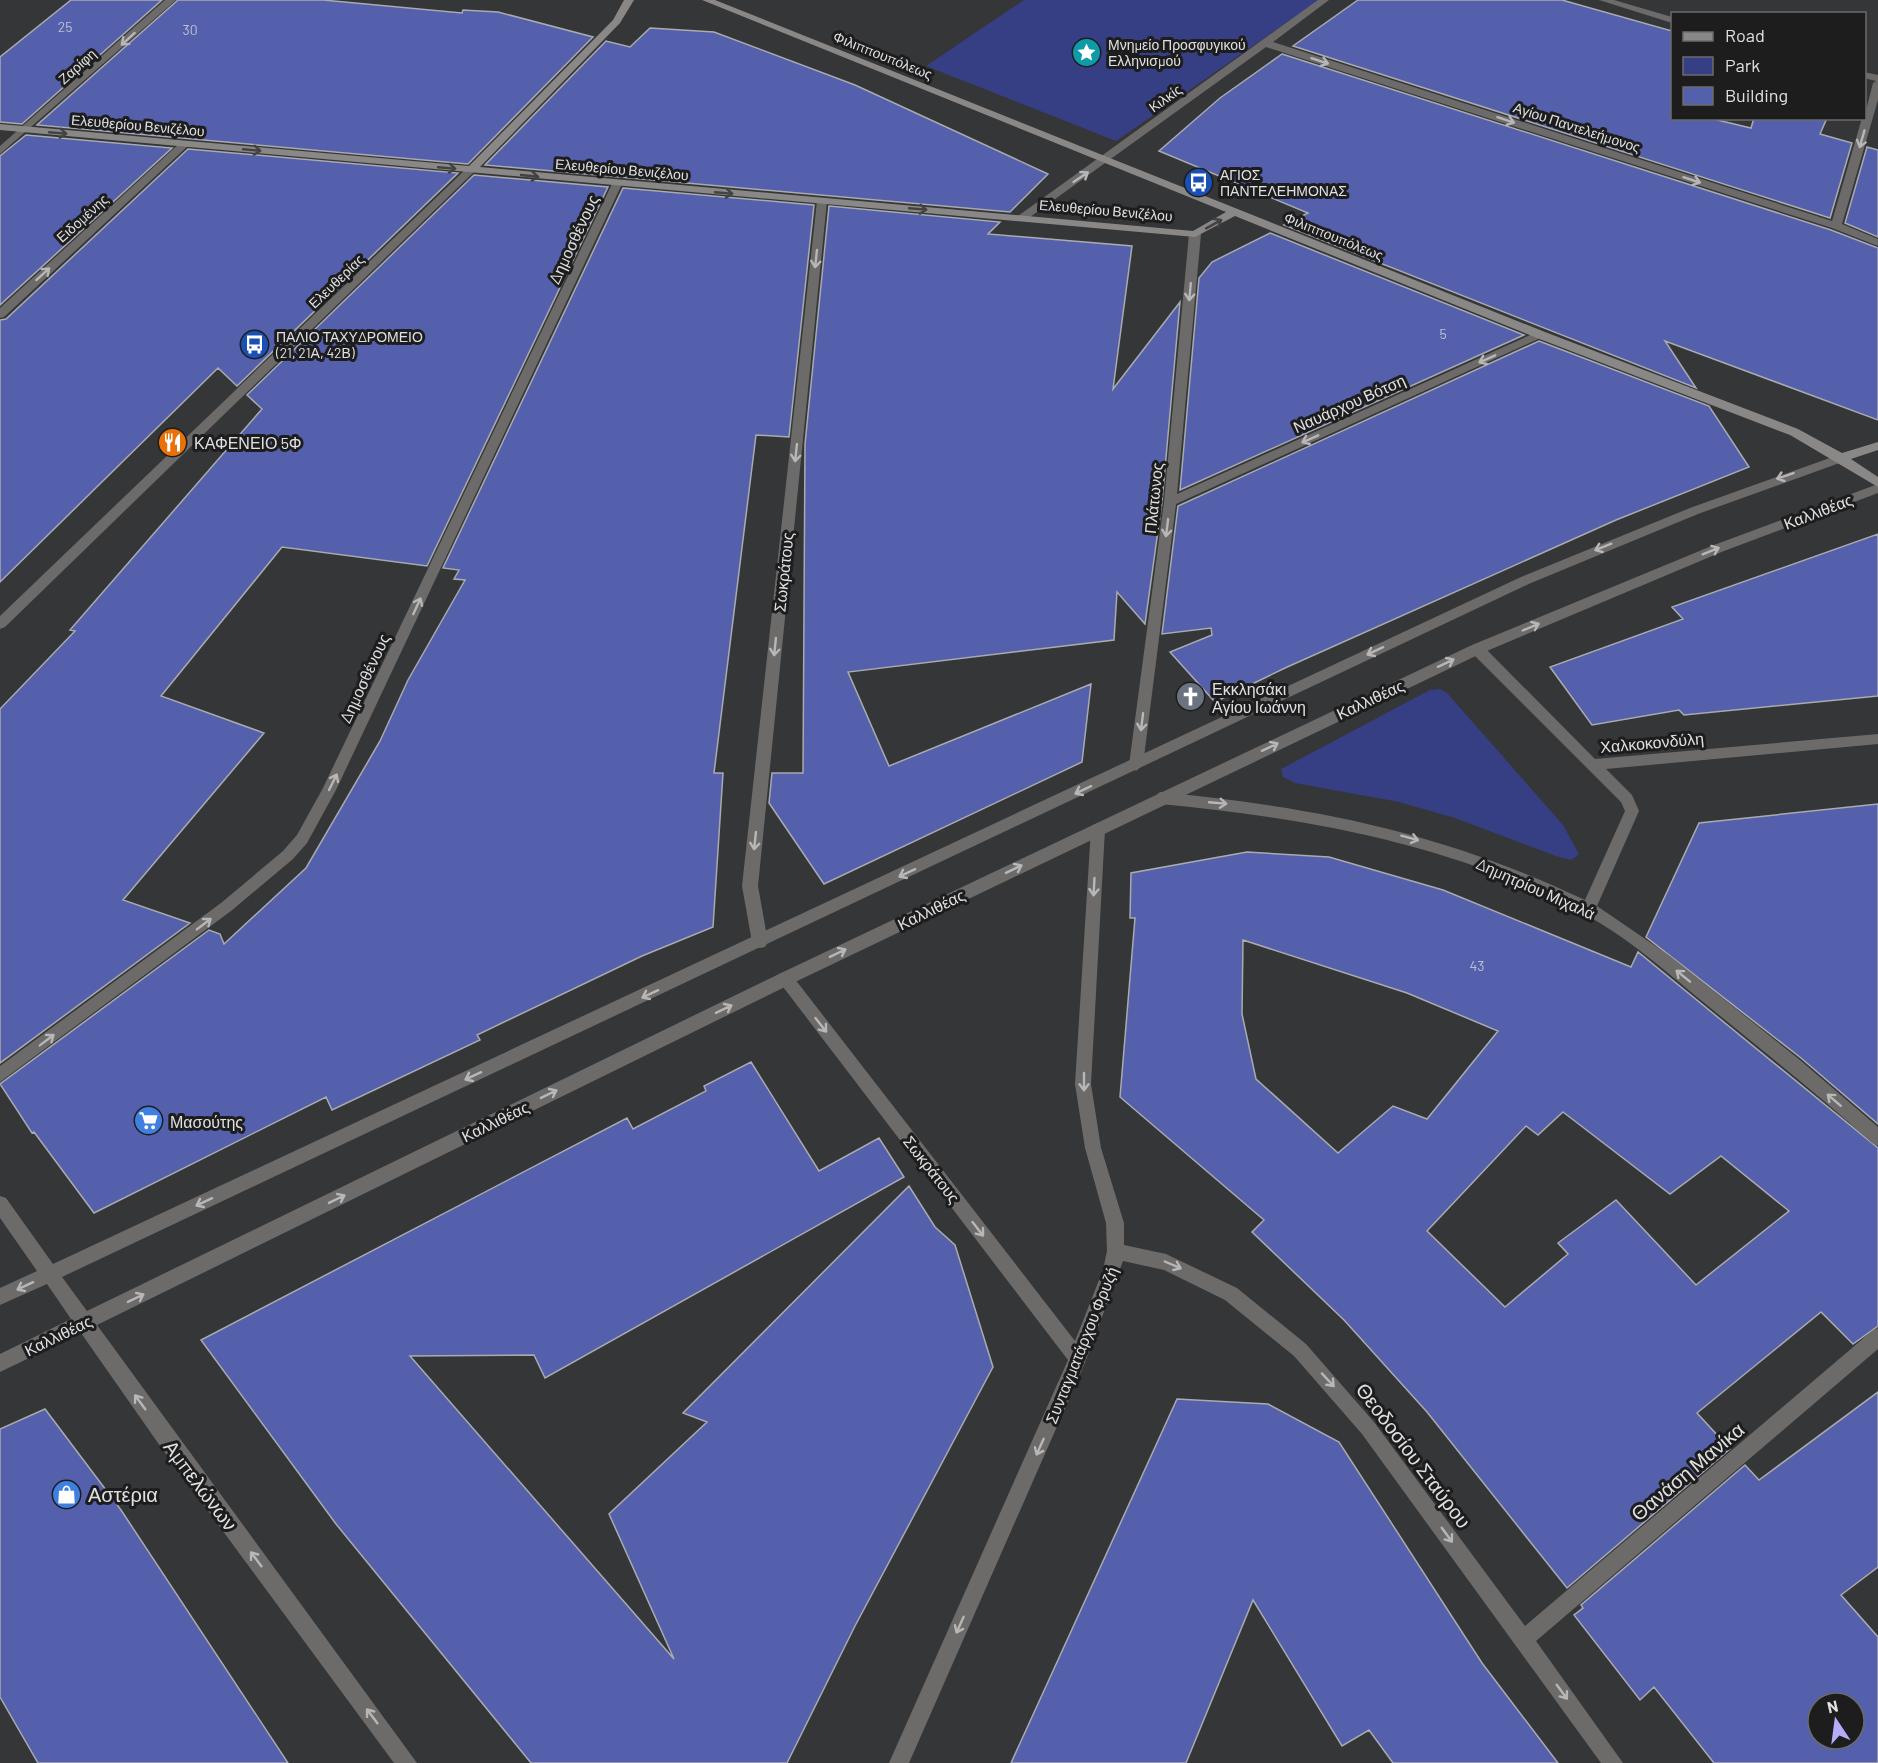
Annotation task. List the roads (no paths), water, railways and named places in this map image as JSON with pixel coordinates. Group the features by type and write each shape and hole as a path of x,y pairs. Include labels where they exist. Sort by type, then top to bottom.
{"main road":[{"name":"Ελευθερίας","path":"471,170 617,21 629,0"},
{"name":"Φιλιππουπόλεως","path":"706,0 1541,334 1794,432 1841,458 1878,483"},
{"name":"Ελευθερίου Βενιζέλου","path":"0,127 1195,234"},
{"path":"1195,234 1235,212"},
{"path":"1841,458 1878,446"}],"street":[{"name":"Ζαρίφη","path":"0,151 171,0"},
{"name":"Κιλκίς","path":"1022,218 1324,0"},
{"path":"1604,0 1671,20"},
{"name":"Αγίου Παντελεήμονος","path":"1265,44 1836,226 1878,243"},
{"path":"1836,226 1878,81"},
{"name":"Ειδομένης","path":"0,314 185,144"},
{"name":"Ελευθερίας","path":"0,624 471,170"},
{"name":"Δημοσθένους","path":"0,1075 226,907 288,855 302,839 334,779 618,184"},
{"name":"Σωκράτους","path":"760,942 750,886 822,201"},
{"name":"Πλάτωνος","path":"1136,765 1170,502 1195,234"},
{"name":"Ναυάρχου Βότση","path":"1170,502 1541,334"},
{"path":"0,1297 1546,572 1704,507 1841,458"},
{"name":"Καλλιθέας","path":"0,1363 785,979 1160,798 1477,649 1719,548 1878,488"},
{"name":"Χαλκοκονδύλη","path":"1477,649 1592,765 1878,739"},
{"path":"1588,909 1632,811 1627,799 1592,765"},
{"name":"Δημητρίου Μιχαλά","path":"1160,798 1266,809 1368,826 1421,841 1494,867 1588,909 1672,968 1791,1063 1878,1138"},
{"name":"Συνταγματάρχου Φρυζή","path":"899,1763 1078,1359 1112,1270 1116,1251 1115,1224 1093,1148 1083,1084 1098,829"},
{"name":"Σωκράτους","path":"785,979 1078,1359"},
{"name":"Αμπελώνων","path":"0,1204 83,1324 407,1763"},
{"name":"Θεοδοσίου Σταύρου","path":"1116,1251 1166,1262 1231,1294 1300,1350 1368,1428 1613,1763"},
{"name":"Θανάση Μανίκα","path":"1524,1639 1878,1337"}],"place":[{"name":"Μνημείο Προσφυγικού Ελληνισμού","path":"1087,52"},
{"name":"ΑΓΙΟΣ ΠΑΝΤΕΛΕΗΜΟΝΑΣ","path":"1199,182"},
{"name":"ΠΑΛΙΟ ΤΑΧΥΔΡΟΜΕΙΟ (21, 21Α, 42Β)","path":"255,344"},
{"name":"ΚΑΦΕΝΕΙΟ 5Φ","path":"173,442"},
{"name":"Εκκλησάκι Αγίου Ιωάννη","path":"1191,697"},
{"name":"Μασούτης","path":"149,1121"},
{"name":"Αστέρια","path":"67,1494"}]}
